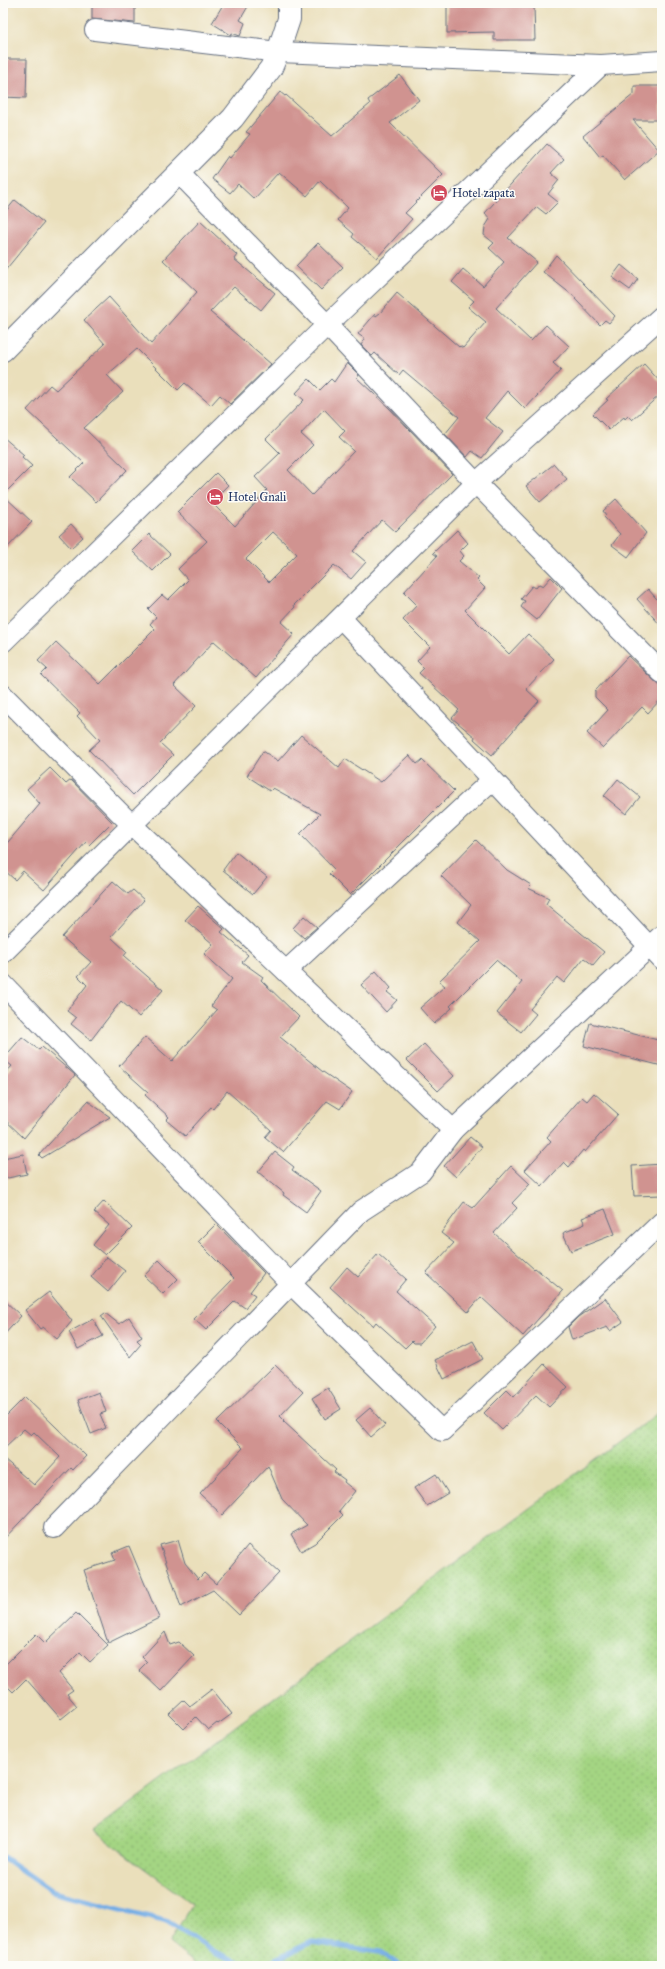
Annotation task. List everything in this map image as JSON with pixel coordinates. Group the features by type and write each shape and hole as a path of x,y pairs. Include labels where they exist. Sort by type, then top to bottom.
{"street":[{"path":"3,350 233,118 271,68 289,19 289,3"},
{"path":"95,30 278,52 601,65 662,61"},
{"path":"3,642 327,325 601,65"},
{"path":"179,173 327,325 476,483 662,673"},
{"path":"3,953 476,483 662,316"},
{"path":"54,1528 361,1211 421,1172 453,1130 658,948 492,780 341,618"},
{"path":"3,695 132,824 453,1130"},
{"path":"286,971 492,780"},
{"path":"3,984 290,1283 442,1431 662,1222"}],"green space":[{"path":"662,1410 662,1966 198,1966 169,1943 192,1904 94,1831"}],"building":[{"path":"92,3 135,3 135,23 92,19"},
{"path":"224,3 250,3 240,20 245,23 240,36 232,33 231,35 212,23"},
{"path":"447,3 522,3 522,6 534,6 535,40 494,40 494,32 447,33"},
{"path":"3,59 27,59 26,98 3,97"},
{"path":"400,75 419,100 390,123 443,175 405,213 412,219 377,258 352,237 354,234 338,220 348,208 320,181 307,196 279,172 254,199 238,184 230,193 212,179 228,156 230,158 250,134 246,132 280,92 285,96 286,95 332,136 370,104 368,100"},
{"path":"634,86 660,86 662,120 633,120 659,150 625,180 603,155 600,157 583,136 634,94"},
{"path":"547,144 564,159 551,173 559,180 548,194 558,202 546,214 537,207 508,238 537,262 496,308 531,341 546,325 569,346 553,363 561,370 525,409 507,391 485,418 503,432 482,458 472,451 467,457 445,434 459,417 403,370 399,375 375,353 372,356 361,345 365,339 358,334 375,314 376,316 380,313 397,293 459,347 460,346 463,348 486,322 468,307 474,301 452,282 463,269 483,286 504,262 489,248 494,243 484,235 485,227 490,219 485,213"},
{"path":"15,200 44,223 3,273 3,215"},
{"path":"200,221 237,255 234,259 275,293 261,310 234,287 210,312 271,364 230,404 220,395 211,405 185,383 178,390 137,349 107,375 123,392 84,428 127,470 96,502 70,477 84,463 27,410 50,385 56,390 105,344 84,320 109,297 151,344 197,292 163,260"},
{"path":"318,243 343,267 321,290 296,266"},
{"path":"556,255 615,316 609,323 605,320 600,325 575,299 576,298 543,272"},
{"path":"621,265 638,279 630,290 612,277"},
{"path":"347,363 359,375 357,378 389,408 452,474 395,532 382,520 353,551 366,562 351,579 334,565 294,605 295,607 281,622 294,634 256,678 214,641 174,685 196,706 160,743 173,755 133,795 89,750 100,740 77,716 80,713 41,675 47,669 38,661 56,642 100,684 155,629 150,624 156,617 148,609 162,595 168,600 188,580 178,569 207,541 177,512 216,473 228,485 211,502 235,526 267,490 255,477 280,453 266,439 304,400 296,393 309,379 320,390 331,379 334,382","holes":["324,409 345,431 339,437 354,451 312,495 288,470 313,445 301,434","273,532 297,554 269,582 246,559"]},
{"path":"644,364 662,384 662,393 632,420 628,416 625,419 624,417 609,430 593,414 608,400 606,399"},
{"path":"3,437 24,455 22,457 32,466 3,495"},
{"path":"554,464 567,479 540,502 526,486"},
{"path":"3,495 32,522 3,552"},
{"path":"616,499 646,533 628,557 612,545 620,534 604,517 606,515 603,511"},
{"path":"71,524 83,537 71,548 59,535"},
{"path":"457,530 468,543 460,551 464,556 459,561 479,578 477,580 485,588 465,610 509,654 528,634 554,659 526,689 539,701 492,755 474,739 475,737 452,718 459,710 419,673 424,668 417,661 430,647 403,620 417,605 404,592 437,556 433,553"},
{"path":"149,534 170,554 153,571 132,551"},
{"path":"551,577 562,588 537,620 521,607 525,601 521,599 532,586 536,588 539,584 543,586"},
{"path":"648,589 662,605 662,627 637,599"},
{"path":"628,656 662,688 662,698 648,713 642,707 603,748 587,733 608,710 595,697 595,691"},
{"path":"301,735 339,768 345,759 381,782 409,755 417,764 422,760 454,791 350,895 329,874 334,869 300,834 320,814 273,788 270,791 247,776 263,751 278,761"},
{"path":"50,768 66,784 71,780 112,822 89,845 86,842 44,890 23,871 15,880 3,869 3,848 40,804 27,789"},
{"path":"618,779 640,797 626,814 604,796"},
{"path":"476,840 507,870 531,885 528,888 549,898 546,904 604,952 593,965 584,958 564,983 557,977 530,1009 536,1014 521,1032 497,1013 522,982 496,960 450,1006 452,1008 434,1024 420,1008 445,986 439,981 480,941 458,922 471,905 441,876"},
{"path":"236,852 267,877 253,894 223,870"},
{"path":"113,881 128,894 133,890 144,900 111,937 127,952 124,956 163,990 139,1017 121,1001 91,1040 71,1024 76,1018 67,1011 87,985 78,976 91,962 62,937"},
{"path":"198,906 224,929 221,932 248,955 242,962 263,977 261,980 299,1017 280,1037 323,1072 352,1092 340,1109 327,1101 283,1152 265,1137 271,1130 227,1091 213,1109 211,1107 185,1136 166,1120 169,1117 145,1095 148,1092 119,1066 145,1037 172,1061 217,1010 211,1006 232,979 204,954 213,944 185,920"},
{"path":"304,916 317,927 304,938 293,928"},
{"path":"376,971 391,988 387,992 397,1000 386,1012 361,985"},
{"path":"590,1023 662,1041 662,1066 584,1046"},
{"path":"22,1037 39,1050 42,1047 75,1075 24,1138 3,1118 3,1076 12,1066 3,1059"},
{"path":"424,1044 454,1076 438,1091 407,1060"},
{"path":"594,1093 618,1114 585,1152 583,1150 569,1167 564,1162 542,1186 525,1170 551,1141 547,1137 582,1097 587,1101"},
{"path":"88,1101 110,1117 42,1158 39,1155"},
{"path":"470,1137 482,1147 456,1177 444,1166"},
{"path":"275,1152 294,1167 292,1170 321,1191 306,1212 283,1195 284,1193 258,1172"},
{"path":"23,1154 27,1174 3,1179 3,1158"},
{"path":"662,1164 662,1195 634,1196 632,1166"},
{"path":"511,1166 530,1184 512,1203 517,1208 494,1233 534,1269 535,1268 563,1291 523,1336 481,1297 468,1312 426,1273 454,1243 441,1233 464,1202 473,1208"},
{"path":"104,1201 132,1228 105,1255 93,1245 109,1225 94,1212"},
{"path":"605,1209 615,1234 571,1251 563,1233 585,1224 582,1218"},
{"path":"216,1224 264,1273 250,1292 255,1295 245,1308 235,1301 206,1330 194,1319 234,1278 198,1242"},
{"path":"378,1254 406,1279 396,1291 435,1326 420,1343 414,1343 412,1341 405,1348 376,1322 373,1326 330,1287 347,1267 358,1277"},
{"path":"107,1257 125,1271 108,1292 91,1277"},
{"path":"159,1260 178,1279 163,1294 144,1276"},
{"path":"49,1292 72,1321 57,1339 43,1327 40,1329 25,1310"},
{"path":"605,1298 623,1322 610,1331 607,1327 572,1340 568,1327 578,1317"},
{"path":"3,1299 21,1316 3,1336"},
{"path":"105,1313 119,1324 129,1317 142,1337 137,1340 141,1344 130,1357 101,1316"},
{"path":"93,1319 103,1336 78,1349 69,1332"},
{"path":"473,1341 483,1359 444,1379 435,1360"},
{"path":"544,1364 568,1387 549,1407 536,1395 502,1430 484,1413 507,1390 514,1397"},
{"path":"275,1365 303,1392 280,1416 284,1420 283,1421 336,1470 334,1472 345,1480 344,1482 355,1491 339,1511 343,1515 315,1543 301,1551 291,1534 307,1525 282,1499 268,1466 222,1515 200,1494 243,1448 217,1422"},
{"path":"328,1388 341,1409 325,1419 312,1398"},
{"path":"99,1392 106,1412 100,1414 106,1428 91,1434 78,1400"},
{"path":"25,1397 86,1456 73,1470 71,1468 3,1540 3,1458 34,1485 60,1457 34,1432 31,1435 24,1429 3,1449 3,1419"},
{"path":"370,1408 385,1425 371,1437 356,1420"},
{"path":"436,1474 448,1493 427,1506 414,1488"},
{"path":"178,1540 185,1563 198,1579 204,1573 216,1584 248,1545 279,1573 239,1615 213,1590 181,1607 160,1545"},
{"path":"129,1546 159,1618 108,1643 84,1570 115,1560 112,1553"},
{"path":"76,1613 108,1645 90,1662 80,1652 59,1673 73,1690 67,1694 77,1706 61,1719 26,1679 13,1692 3,1682 3,1667 36,1634 45,1643"},
{"path":"165,1632 170,1645 179,1642 194,1656 161,1691 139,1670 147,1662 142,1657"},
{"path":"212,1689 232,1714 208,1730 196,1717 184,1729 169,1714 184,1700 190,1706"}],"waterway":[{"path":"3,1857 53,1892 168,1922 215,1952 248,1966"},
{"path":"261,1966 312,1942 380,1952 400,1966"}],"place":[{"name":"Hotel zapata","path":"439,193"},
{"name":"Hotel Gnali","path":"215,497"}]}
